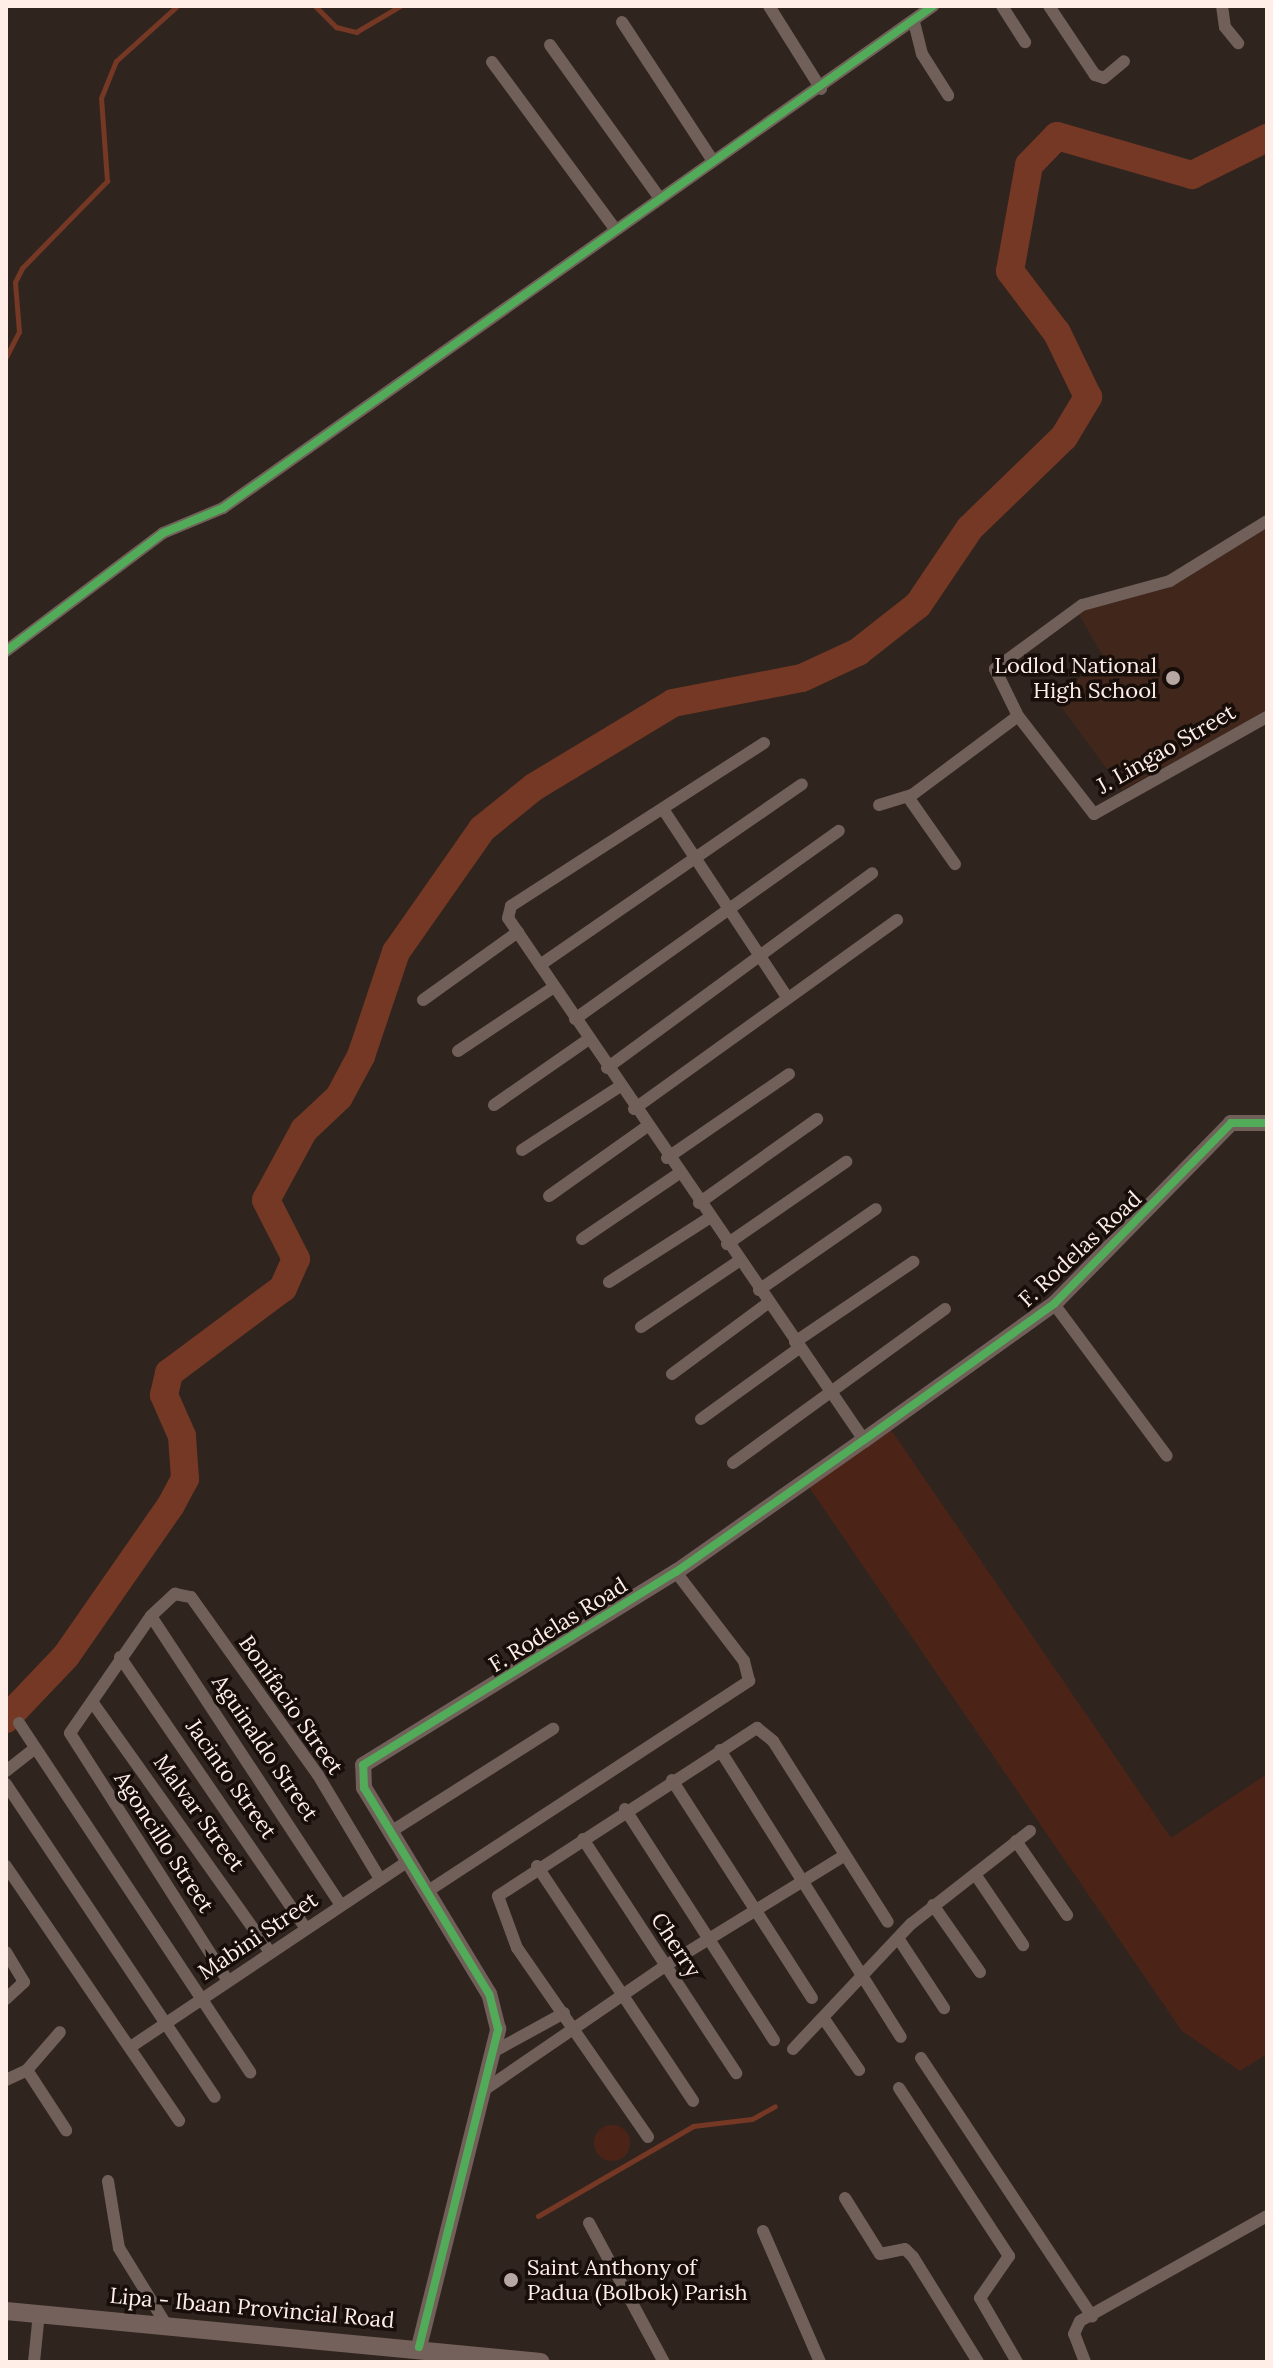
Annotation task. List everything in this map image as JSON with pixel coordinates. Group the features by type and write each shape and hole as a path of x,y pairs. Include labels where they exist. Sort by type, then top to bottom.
{"main road":[{"name":"Lipa - Ibaan Provincial Road","path":"6,2311 541,2362"}],"street":[{"path":"769,6 821,89"},
{"path":"6,651 163,533 223,508 659,197 821,89 933,6"},
{"path":"1002,6 1025,42"},
{"path":"1049,6 1100,78 1124,61"},
{"path":"1222,6 1225,27 1238,43"},
{"path":"622,22 713,161"},
{"path":"914,22 922,54 948,95"},
{"path":"550,45 659,197"},
{"path":"492,62 615,229"},
{"path":"879,805 908,797 1018,716 995,669 999,660 1082,605 1170,581 1267,521"},
{"name":"J. Lingao Street","path":"1018,716 1087,812 1101,813 1267,717"},
{"path":"764,743 511,906 518,932 619,1087 864,1440"},
{"path":"540,965 802,784"},
{"path":"908,797 955,864"},
{"path":"663,809 787,997"},
{"path":"575,1019 839,831"},
{"path":"607,1068 763,960 872,873"},
{"path":"634,1109 897,920"},
{"path":"423,1000 518,932"},
{"path":"458,1051 554,987"},
{"path":"494,1105 589,1039"},
{"path":"667,1158 789,1074"},
{"path":"522,1150 619,1087"},
{"path":"699,1203 817,1119"},
{"name":"F. Rodelas Road","path":"408,2351 484,2090 493,2052 496,2010 364,1788 363,1765 676,1572 1054,1304 1217,1136 1261,1120"},
{"path":"549,1196 646,1127"},
{"path":"727,1244 846,1162"},
{"path":"582,1239 678,1174"},
{"path":"759,1290 876,1209"},
{"path":"609,1282 709,1218"},
{"path":"641,1327 739,1261"},
{"path":"701,1419 913,1262"},
{"path":"672,1374 768,1303"},
{"path":"1054,1304 1167,1456"},
{"path":"733,1463 829,1390 945,1309"},
{"path":"428,1891 749,1681 744,1661 676,1572"},
{"name":"Bonifacio Street","path":"151,1616 175,1594 191,1597 318,1775 380,1879"},
{"path":"93,1703 120,1657 151,1616"},
{"name":"Aguinaldo Street","path":"151,1616 341,1905"},
{"name":"Jacinto Street","path":"120,1657 305,1927"},
{"name":"Agoncillo Street","path":"93,1703 71,1728 226,1978"},
{"name":"Malvar Street","path":"93,1703 268,1949"},
{"path":"19,1723 250,2072"},
{"path":"392,1831 553,1729"},
{"path":"648,2137 517,1948 498,1903 537,1866 720,1750 762,1730 888,1922"},
{"path":"6,1771 34,1749"},
{"path":"720,1750 799,1884 901,2037"},
{"path":"672,1780 812,1998"},
{"path":"6,1784 215,2097"},
{"path":"625,1809 774,2040"},
{"path":"793,2049 933,1905 1030,1831"},
{"name":"Cherry","path":"583,1839 736,2073"},
{"path":"1016,1841 1067,1915"},
{"path":"484,2090 573,2026 665,1966 844,1856"},
{"name":"Mabini Street","path":"132,2046 268,1949 408,1861"},
{"path":"6,1866 132,2046 179,2121"},
{"path":"537,1866 693,2101"},
{"path":"975,1874 1023,1945"},
{"path":"933,1905 980,1972"},
{"path":"898,1938 944,2008"},
{"path":"6,1952 24,1982 6,1999"},
{"path":"493,2052 564,2013"},
{"path":"824,2019 859,2070"},
{"path":"6,2080 27,2070 60,2032"},
{"path":"921,2058 1092,2316"},
{"path":"27,2070 66,2130"},
{"path":"899,2088 1009,2256 980,2298 1017,2362"},
{"path":"108,2181 119,2248 167,2326"},
{"path":"845,2198 880,2254 905,2249 913,2257 978,2362"},
{"path":"1085,2362 1074,2334 1092,2316 1267,2216"},
{"path":"589,2223 664,2362"},
{"path":"763,2231 820,2362"},
{"path":"34,2362 39,2313"}],"shaded area":[{"name":"Lodlod National High School","path":"1267,528 1267,713 1122,790 1055,698 1104,658 1078,613 1095,599 1166,589"},
{"path":"889,1427 1171,1838 1267,1774 1267,2054 1240,2071 1182,2031 809,1487"},
{"path":"612,2125 624,2131 630,2143 624,2155 612,2161 600,2155 594,2143 600,2131"}],"waterway":[{"path":"6,357 19,332 15,282 22,268 107,181 101,98 116,61 177,6"},
{"path":"315,6 336,27 356,32 400,6"},
{"path":"6,1719 66,1656 171,1505 185,1479 182,1436 164,1395 169,1373 283,1288 296,1259 266,1200 304,1130 339,1097 361,1056 396,952 482,829 534,787 673,703 802,678 858,652 918,605 970,528 1064,437 1088,397 1057,333 1010,271 1029,165 1057,136 1192,175 1267,138"},
{"path":"538,2216 693,2126 752,2119 775,2106"}],"cycle path":[{"path":"6,651 163,533 223,508 933,6"},
{"path":"419,2347 498,2029 489,1994 364,1788 363,1765 676,1572 864,1440 1054,1304 1231,1123 1267,1123"}],"place":[{"name":"Lodlod National High School","path":"1173,678"},
{"name":"Saint Anthony of Padua (Bolbok) Parish","path":"511,2280"}]}
